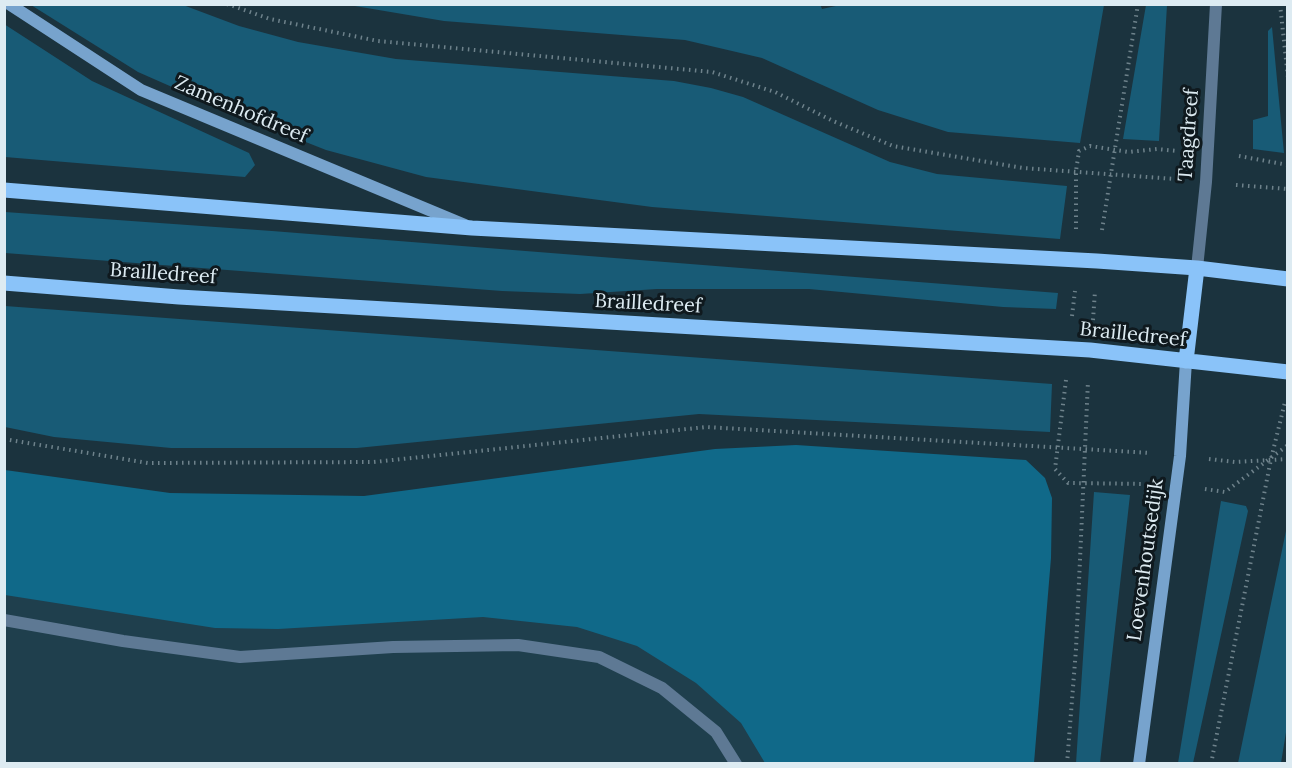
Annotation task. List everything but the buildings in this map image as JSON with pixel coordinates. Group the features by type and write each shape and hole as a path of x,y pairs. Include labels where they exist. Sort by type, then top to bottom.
{"main road":[{"path":"4,190 472,228 1097,261 1197,268 1287,279"},
{"path":"1186,361 1197,268"},
{"name":"Brailledreef","path":"4,283 191,298 1090,350 1287,372"}],"street":[{"name":"Zamenhofdreef","path":"9,4 141,90 472,228"},
{"name":"Taagdreef","path":"1197,268 1216,4"},
{"name":"Loevenhoutsedijk","path":"1139,764 1175,486 1186,361"},
{"path":"4,620 123,641 240,657 393,646 518,645 599,657 662,688 716,732 736,764"}],"path":[{"path":"227,4 270,19 378,41 712,72 775,92 833,121 892,146 1023,168 1109,174"},
{"path":"1067,764 1097,261 1109,174 1138,4"},
{"path":"1280,4 1287,78"},
{"path":"1287,165 1281,166 1258,158 1157,149 1128,152 1090,146 1079,151 1076,171 1076,260 1059,449 1055,469 1068,483 1175,486 1225,492 1287,446"},
{"path":"1211,764 1271,459 1286,400"},
{"path":"4,439 148,463 374,462 706,427 1084,449"},
{"path":"1271,459 1287,459"}],"shaded area":[{"path":"820,4 822,9 845,4 1104,5 1080,143 948,132 878,110 762,58 685,40 444,21 349,5"},
{"path":"31,5 183,5 239,26 298,42 396,59 674,81 711,88 743,97 890,162 937,174 1067,186 1060,239 652,207 426,177 326,150 222,109 138,72"},
{"path":"1146,5 1167,5 1159,141 1123,139"},
{"path":"4,24 92,81 249,153 255,165 245,177 5,157"},
{"path":"1272,27 1284,153 1253,149 1253,120 1268,116 1268,31"},
{"path":"5,212 1058,293 1056,309 1003,307 809,289 657,289 580,294 502,291 5,253"},
{"path":"5,306 1052,384 1050,432 699,414 357,448 171,448 54,437 5,427"},
{"path":"796,445 1026,460 1045,478 1052,498 1051,558 1034,763 765,763 741,723 696,683 637,646 577,627 483,617 278,629 215,628 5,595 5,470 170,493 364,496 715,449"},
{"path":"1094,492 1130,495 1100,763 1076,763"},
{"path":"1221,501 1246,506 1248,511 1193,763 1178,763"},
{"path":"1287,526 1288,720 1281,763 1238,763"},
{"path":"4,551 739,599 898,763 5,763"}]}
